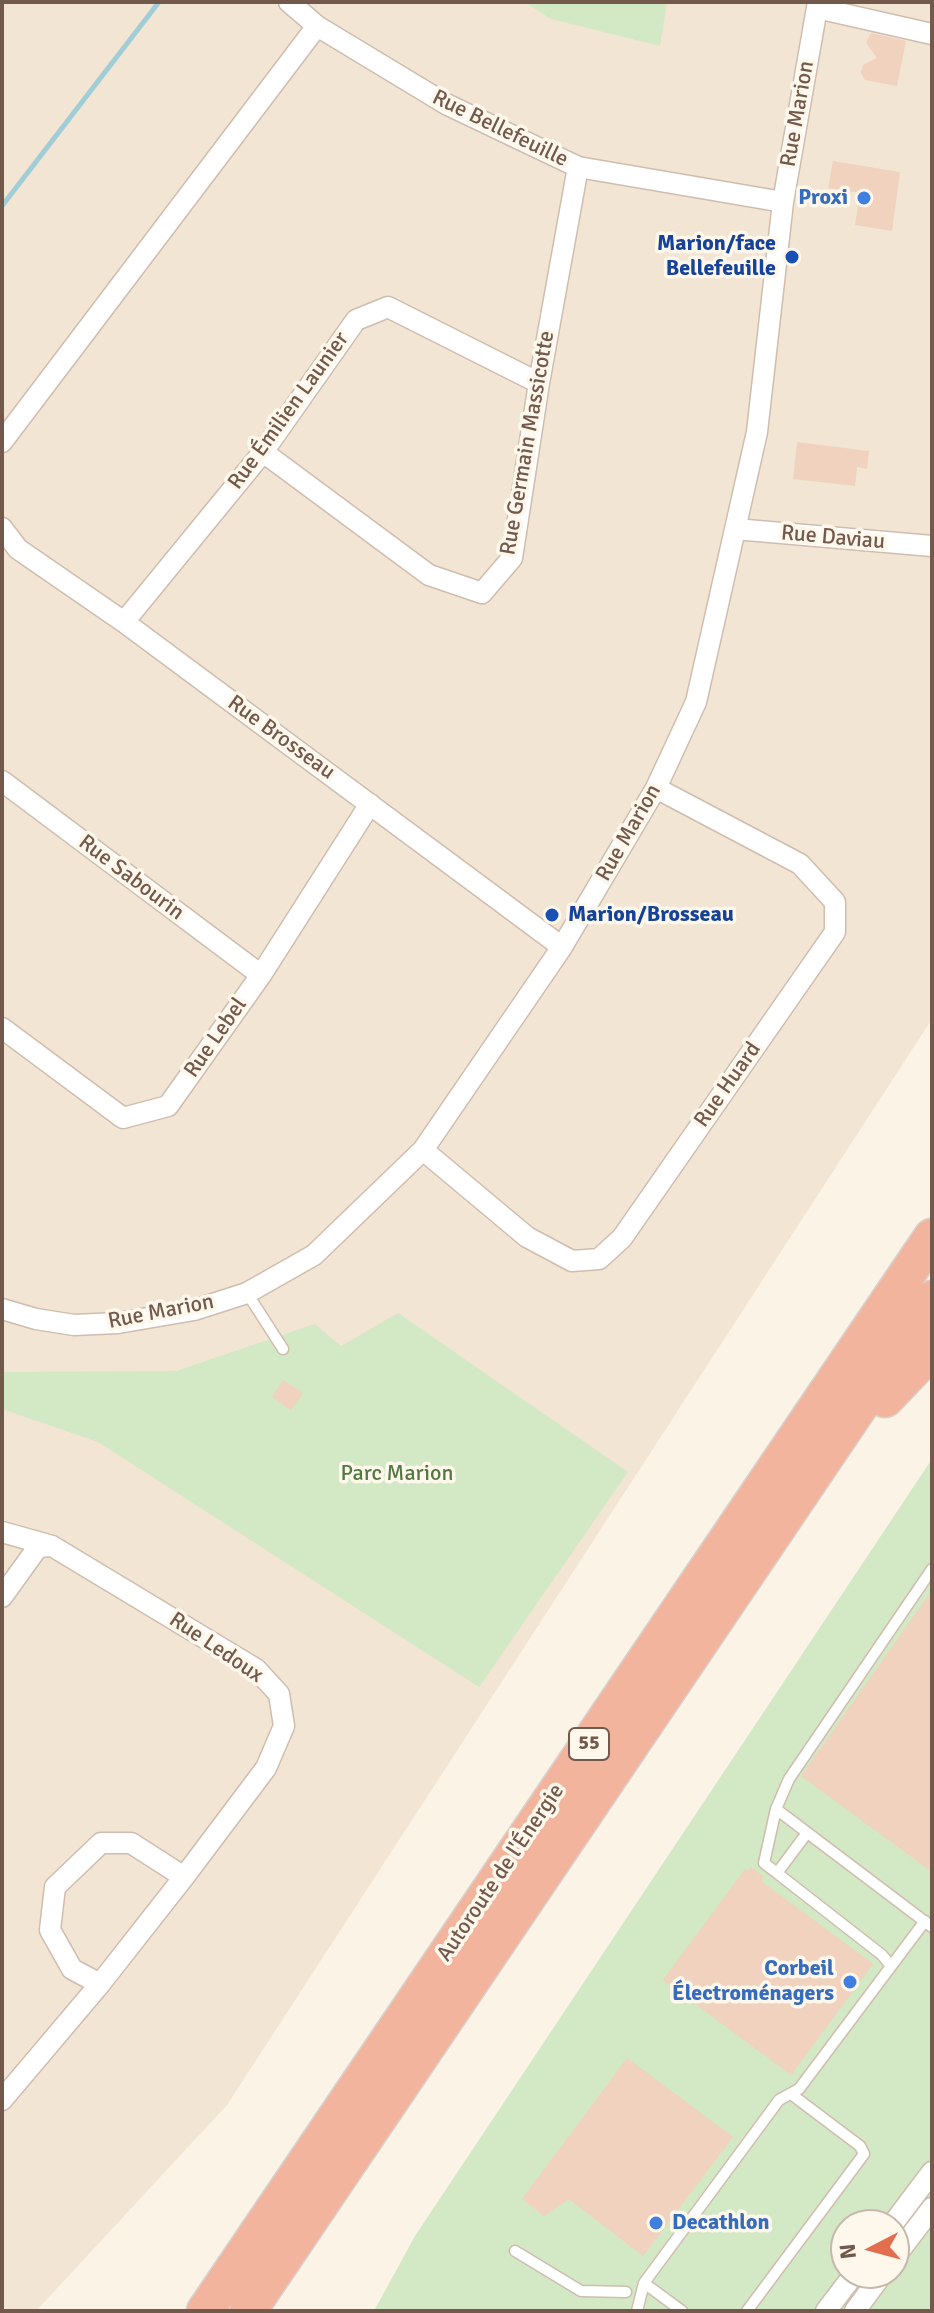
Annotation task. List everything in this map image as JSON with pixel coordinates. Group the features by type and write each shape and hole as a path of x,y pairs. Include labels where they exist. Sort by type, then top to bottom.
{"highway":[{"name":"Autoroute de l'Énergie","path":"205,2311 932,1237"},
{"name":"Autoroute de l'Énergie","path":"248,2311 932,1299"},
{"path":"812,1475 932,1350"}],"street":[{"name":"Rue Bellefeuille","path":"289,2 317,26 446,104 578,167 783,202"},
{"path":"817,5 932,34"},
{"name":"Rue Marion","path":"2,1309 74,1325 118,1323 194,1310 247,1293 314,1255 423,1150 562,947 656,788 696,702 757,432 783,202 817,5"},
{"path":"2,442 317,26"},
{"name":"Rue Germain Massicotte","path":"263,452 429,575 482,593 512,558 539,383 578,167"},
{"name":"Rue Émilien Launier","path":"124,622 263,452 356,320 388,307 539,383"},
{"name":"Rue Brosseau","path":"2,528 18,549 124,622 562,947"},
{"name":"Rue Daviau","path":"735,529 932,546"},
{"name":"Rue Sabourin","path":"2,781 261,975"},
{"name":"Rue Huard","path":"423,1150 527,1237 572,1261 599,1259 622,1238 835,932 835,902 800,864 656,788"},
{"name":"Rue Lebel","path":"2,1028 123,1118 168,1106 261,975 370,804"},
{"name":"Rue Ledoux","path":"2,1532 52,1546 256,1669 279,1694 284,1726 266,1768 184,1877 100,1984 2,2100"},
{"path":"2,1597 38,1547 52,1546"},
{"path":"100,1984 72,1969 50,1930 55,1887 101,1843 131,1843 184,1877"},
{"path":"905,2209 932,2172"},
{"path":"910,2237 932,2209"},
{"path":"826,2311 843,2289"},
{"path":"855,2311 871,2289"}],"lane":[{"path":"247,1293 283,1349"},
{"path":"891,1966 882,1955 764,1863 776,1809 794,1769 932,1569"},
{"path":"637,2311 644,2283 779,2100 799,2089 891,1966 928,1924 776,1809"},
{"path":"777,1873 807,1833"},
{"path":"747,2311 864,2154 860,2146 791,2094"},
{"path":"914,2197 932,2209"},
{"path":"515,2251 581,2291 626,2292"},
{"path":"644,2283 682,2311"}],"shaded area":[{"path":"2,2 932,2 932,1019 227,2105 36,2311 2,2311"}],"green space":[{"path":"524,2 667,2 660,46 551,19"},
{"name":"Parc Marion","path":"398,1313 628,1472 479,1687 98,1442 2,1409 2,1372 176,1371 315,1324 341,1346"},
{"path":"932,1459 932,2311 374,2311 415,2236"}],"building":[{"path":"871,33 906,41 897,86 865,80 861,73 863,65 877,58 866,43"},
{"path":"833,161 900,172 892,231 855,225 860,193 828,188"},
{"path":"797,442 869,451 867,469 857,467 855,486 793,479"},
{"path":"283,1380 303,1393 291,1410 272,1397"},
{"path":"932,1590 932,1872 801,1776"},
{"path":"751,1867 764,1877 761,1881 873,1964 791,2075 663,1980 745,1869 748,1871"},
{"path":"627,2058 733,2137 643,2256 569,2199 544,2216 522,2199"}],"waterway":[{"path":"2,206 159,2"}],"place":[{"name":"Proxi","path":"864,198"},
{"name":"Marion/face Bellefeuille","path":"792,257"},
{"name":"Marion/Brosseau","path":"552,915"},
{"name":"Corbeil Électroménagers","path":"850,1982"},
{"name":"Decathlon","path":"656,2223"}]}
